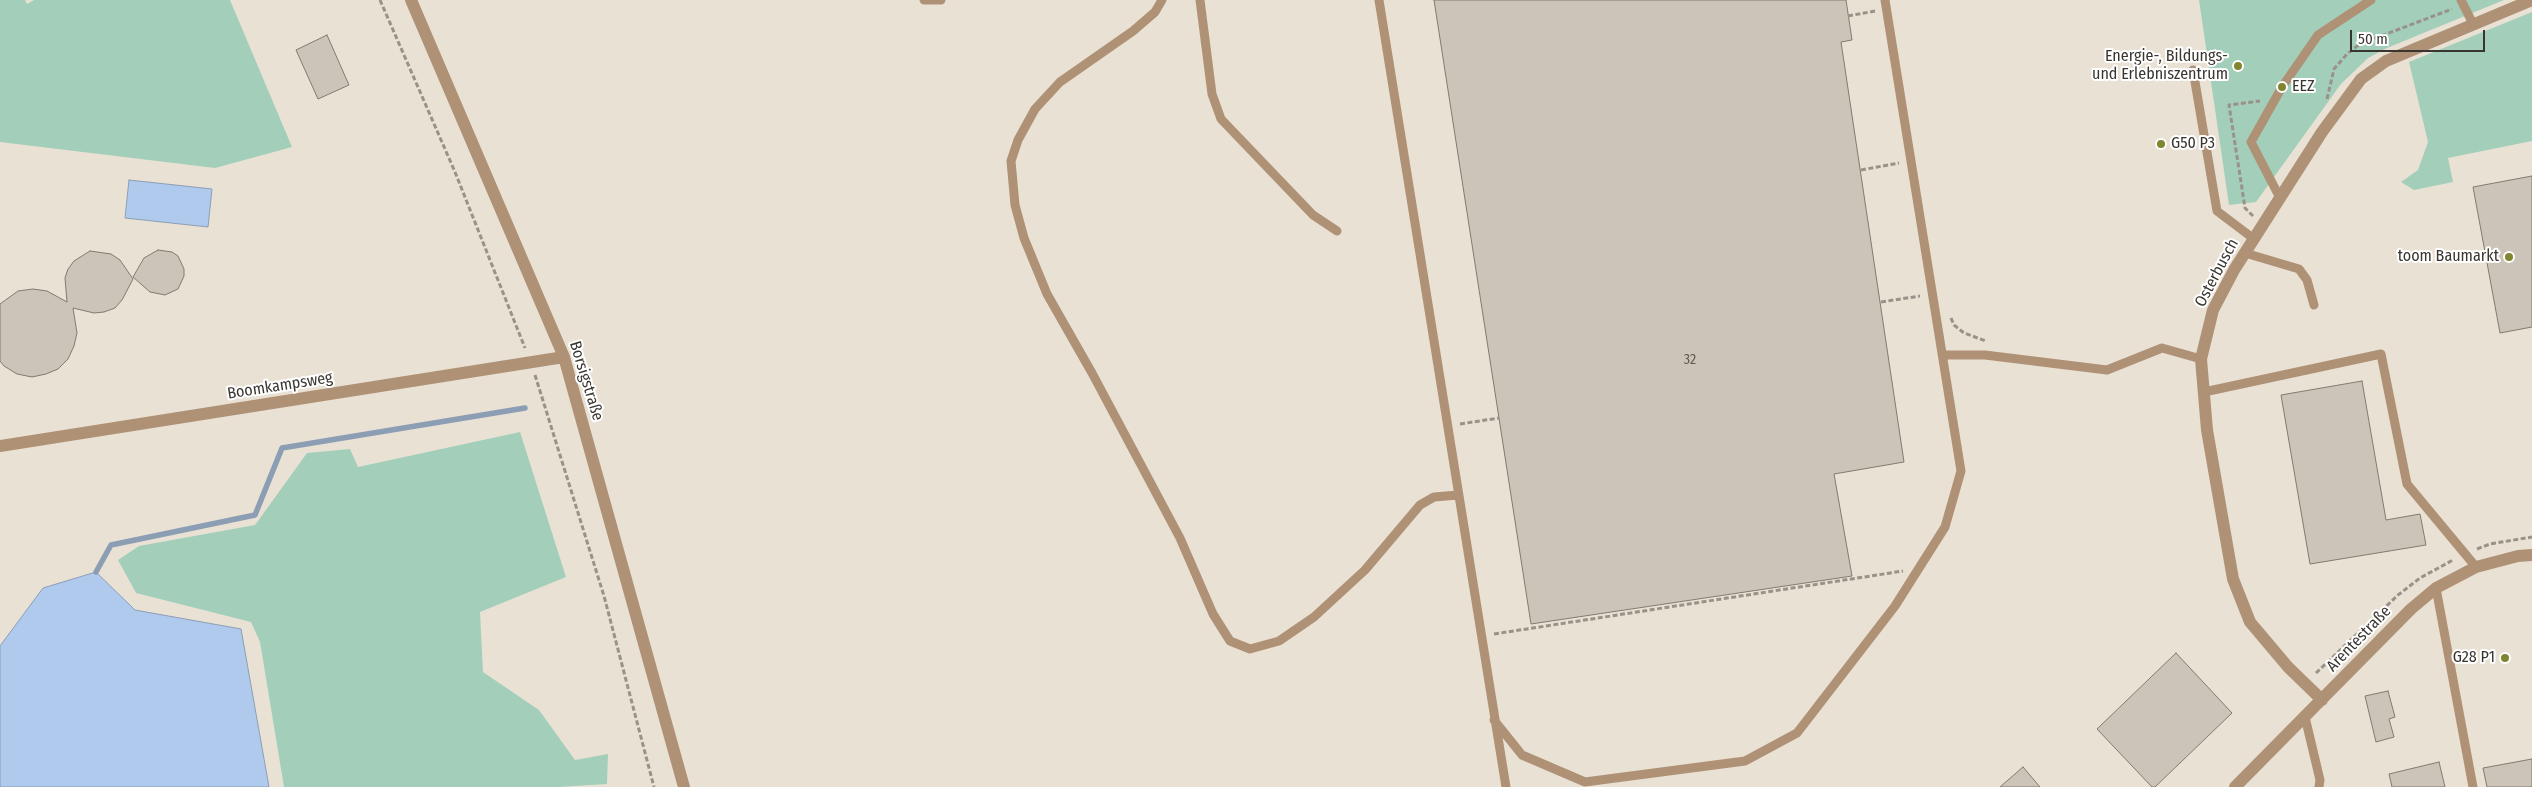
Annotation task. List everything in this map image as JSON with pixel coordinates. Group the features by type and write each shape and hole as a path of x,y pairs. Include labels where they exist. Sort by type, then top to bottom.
{"street":[{"name":"Borsigstraße","path":"411,0 564,357 684,787"},
{"name":"Osterbusch","path":"2322,700 2288,667 2250,622 2233,580 2208,430 2201,359 2213,310 2245,253 2322,132 2362,79 2386,61 2532,0"},
{"name":"Boomkampsweg","path":"0,446 564,357"},
{"name":"Arentestraße","path":"2235,787 2411,609 2436,588 2476,567 2510,558 2532,555"}],"lane":[{"path":"924,0 941,0"},
{"path":"1162,0 1155,12 1140,25 1060,82 1034,109 1018,140 1011,161 1015,205 1024,238 1047,294 1092,372 1180,538 1213,614 1230,641 1250,649 1278,640 1314,617 1365,570 1420,504 1434,497 1458,495"},
{"path":"1200,0 1212,94 1221,119 1313,215 1337,231"},
{"path":"1379,0 1506,787"},
{"path":"2280,198 2251,142 2282,87 2318,35 2371,0"},
{"path":"2461,0 2473,24"},
{"path":"1494,720 1522,755 1582,784 1744,761 1797,733 1895,606 1945,527 1961,471 1885,4"},
{"path":"2193,70 2217,211 2254,239"},
{"path":"2245,253 2299,269 2308,280 2314,305"},
{"path":"1943,355 1985,355 2107,370 2162,348 2201,359"},
{"path":"2204,392 2381,354 2407,484 2476,567"},
{"path":"2436,588 2473,787"},
{"path":"2305,717 2320,780 2319,787"}],"path":[{"path":"380,0 455,172 531,362 604,596 654,787"},
{"path":"1848,16 1885,4"},
{"path":"1861,170 1911,161"},
{"path":"1881,302 1932,294"},
{"path":"1936,318 1950,316 1954,326 1964,333 1994,343"},
{"path":"1447,426 1499,418"},
{"path":"1481,636 1918,569"}],"green space":[{"path":"0,0 25,0 27,4 34,0 230,0 292,147 215,168 0,142"},
{"path":"2199,0 2504,0 2387,48 2368,58 2341,84 2256,202 2229,205"},
{"path":"2532,12 2532,141 2448,158 2453,182 2414,190 2401,182 2418,170 2428,142 2409,62"},
{"path":"520,432 566,577 480,612 483,672 539,710 575,760 608,754 607,784 558,787 284,787 260,642 251,622 136,593 118,560 139,546 255,525 307,453 350,449 358,467"}],"water":[{"path":"129,180 212,189 208,227 125,218"},
{"path":"96,572 135,610 241,629 269,787 0,787 0,646 43,588"}],"building":[{"path":"1434,0 1846,0 1852,40 1841,42 1904,462 1834,474 1852,576 1531,624"},
{"path":"327,35 349,85 318,99 296,50"},
{"name":"toom Baumarkt","path":"2532,176 2532,327 2500,333 2473,187"},
{"path":"158,250 172,252 178,256 184,269 184,276 178,289 165,295 150,292 133,277 144,258"},
{"path":"90,251 111,254 120,260 133,279 122,300 115,308 104,312 94,313 73,308 77,333 74,346 68,359 58,369 32,377 17,374 4,366 0,361 0,304 18,291 33,289 47,291 67,302 65,278 68,269 74,261"},
{"path":"2362,381 2386,520 2420,514 2426,545 2310,564 2281,395"},
{"path":"2176,653 2232,713 2155,787 2152,787 2097,729"},
{"path":"2388,691 2395,717 2389,719 2394,737 2376,742 2365,696"},
{"path":"2532,759 2532,787 2487,787 2483,768"},
{"path":"2439,762 2445,787 2392,787 2389,774"},
{"path":"2023,767 2040,787 2000,787"}],"waterway":[{"path":"96,572 111,545 255,515 282,448 525,408"}],"place":[{"name":"Energie-, Bildungs- und Erlebniszentrum","path":"2238,66"},
{"name":"EEZ","path":"2282,87"},
{"name":"G50 P3","path":"2161,144"},
{"name":"toom Baumarkt","path":"2509,257"},
{"name":"G28 P1","path":"2505,658"}]}
